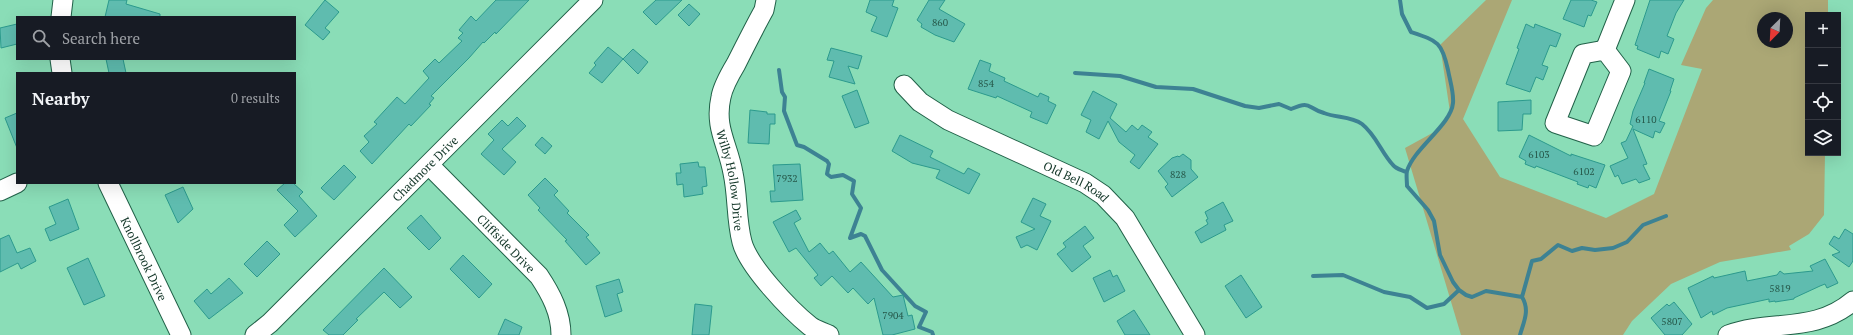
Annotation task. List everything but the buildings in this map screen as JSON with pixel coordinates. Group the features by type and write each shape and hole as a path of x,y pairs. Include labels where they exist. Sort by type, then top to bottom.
{"street":[{"path":"61,16 63,0"},
{"name":"Chadmore Drive","path":"255,335 270,323 593,0"},
{"name":"Wilby Hollow Drive","path":"766,0 764,10 721,95 718,114 720,130 732,168 740,231 748,257 793,310 811,327 829,335"},
{"path":"1604,50 1625,0"},
{"path":"60,60 62,72"},
{"name":"Old Bell Road","path":"904,85 920,102 948,120 1085,183 1103,195 1125,218 1195,335"},
{"name":"Cliffside Drive","path":"429,165 539,276 550,291 558,311 561,335"},
{"path":"0,191 16,183"},
{"name":"Knollbrook Drive","path":"108,184 181,335"},
{"path":"1728,335 1749,330 1814,322 1843,309 1853,301"}],"shaded area":[{"path":"1486,0 1512,0 1463,119 1500,177 1606,218 1654,194 1702,69 1681,65 1706,8 1713,0 1828,0 1828,12 1805,12 1805,156 1825,156 1824,215 1809,234 1789,246 1791,250 1720,262 1671,284 1632,321 1623,335 1461,335 1405,148 1436,131 1450,112 1440,45"}],"waterway":[{"path":"1400,0 1402,14 1411,32 1433,41 1441,48 1446,61 1453,99 1451,111 1446,120 1411,162 1407,171 1407,186 1428,210 1434,221 1440,255 1453,282 1459,290 1472,297 1486,291 1522,297"},
{"path":"779,70 782,92 785,97 784,111 797,145 804,147 827,161 829,164 827,174 831,177 843,175 854,181 852,194 861,208 850,238 861,234 865,236 882,270 915,306 926,312 919,327 932,332 933,335"},
{"path":"1075,73 1120,76 1156,87 1193,89 1245,106 1259,108 1279,104 1291,109 1306,105 1333,116 1358,121 1367,128 1375,138 1393,165 1406,172"},
{"path":"1520,335 1526,311 1526,306 1522,297 1532,261 1541,259 1558,245 1572,251 1582,248 1595,250 1613,248 1627,242 1643,225 1666,216"},
{"path":"1313,276 1343,275 1384,292 1410,297 1427,308 1444,304 1459,290"}]}
